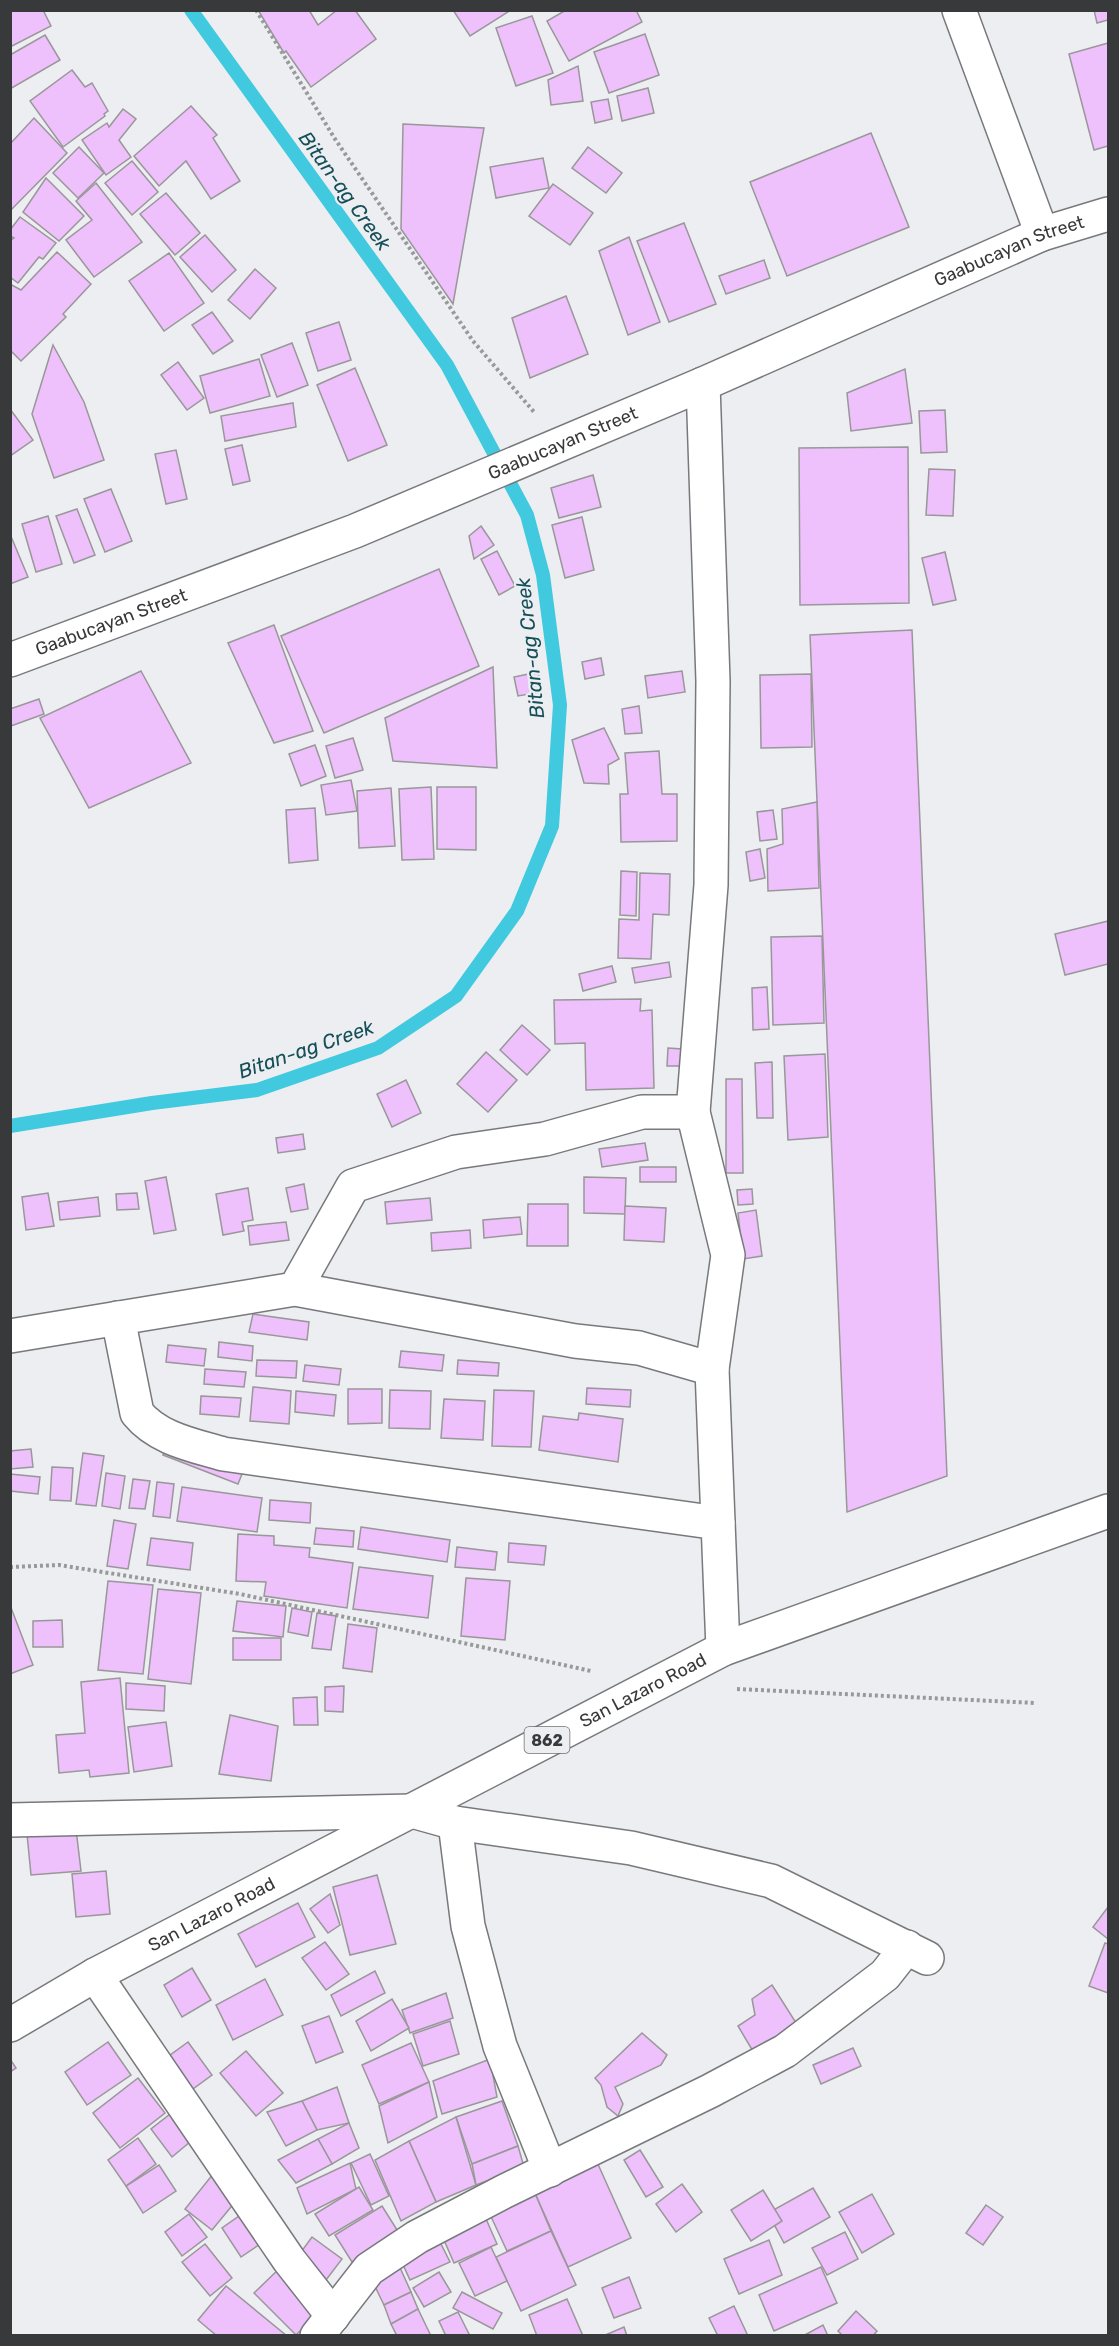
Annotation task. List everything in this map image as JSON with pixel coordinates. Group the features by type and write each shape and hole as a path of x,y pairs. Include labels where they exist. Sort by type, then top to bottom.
{"street":[{"path":"959,10 1042,234"},
{"name":"Gaabucayan Street","path":"10,660 355,531 703,384 1042,234 1108,214"},
{"path":"703,384 713,681 711,885 693,1112 728,1255 712,1369 723,1649"},
{"path":"296,1289 353,1186 456,1152 545,1139 642,1112 693,1112"},
{"path":"10,1336 296,1289 575,1341 639,1348 712,1369"},
{"path":"118,1318 137,1413 147,1425 162,1434 224,1454 718,1523"},
{"name":"San Lazaro Road","path":"10,2025 95,1975 723,1649 1108,1511"},
{"path":"10,1820 412,1811 455,1823 631,1848 771,1881 917,1952 785,2051 417,2237 369,2269 325,2326 289,2260 95,1975"},
{"path":"455,1823 468,1926 500,2046 550,2170"}],"path":[{"path":"256,10 335,139 473,341 555,446"},
{"path":"10,1567 59,1565 240,1594 652,1685"},
{"path":"733,1689 1036,1703"}],"building":[{"path":"10,10 43,10 51,26 10,47"},
{"path":"258,10 309,10 318,25 337,10 355,10 376,39 311,87 286,51 284,53"},
{"path":"453,10 511,10 470,36"},
{"path":"566,10 636,10 642,22 569,61 547,21"},
{"path":"1094,10 1108,10 1108,20 1097,23"},
{"path":"532,16 553,73 516,86 496,28"},
{"path":"645,34 659,75 609,93 594,52"},
{"path":"45,35 60,60 10,89 10,55"},
{"path":"1108,43 1108,146 1094,150 1069,54"},
{"path":"578,66 583,101 551,105 548,80"},
{"path":"72,70 85,87 92,83 108,111 104,114 105,116 63,147 30,101"},
{"path":"648,88 654,113 622,121 617,96"},
{"path":"608,99 612,119 595,123 591,102"},
{"path":"191,106 217,135 213,138 240,181 211,199 186,161 159,186 134,156"},
{"path":"123,109 136,119 119,140 131,157 106,175 82,140 107,123 109,127"},
{"path":"34,118 67,153 10,211 10,144"},
{"path":"403,124 484,128 453,304 401,229"},
{"path":"871,133 909,227 787,276 750,182"},
{"path":"79,147 104,173 78,198 53,173"},
{"path":"588,147 622,173 606,193 572,168"},
{"path":"543,158 549,188 496,198 490,167"},
{"path":"132,161 158,192 132,215 105,183"},
{"path":"46,178 84,216 59,241 23,212"},
{"path":"96,183 142,242 94,277 66,240 92,220 76,201"},
{"path":"553,184 593,213 570,245 529,216"},
{"path":"166,193 200,233 175,255 140,214"},
{"path":"20,217 56,243 43,259 39,257 18,283 10,277 10,241 14,238 10,236 10,230"},
{"path":"684,223 716,304 669,322 637,241"},
{"path":"205,235 236,270 212,292 180,257"},
{"path":"629,237 660,322 628,335 599,251"},
{"path":"57,252 91,284 63,314 66,317 21,361 10,350 10,284 21,290"},
{"path":"169,253 204,303 164,331 129,281"},
{"path":"764,260 770,278 726,294 719,276"},
{"path":"255,269 276,288 250,319 228,300"},
{"path":"566,296 588,354 530,378 512,318"},
{"path":"212,312 233,341 213,354 192,325"},
{"path":"339,322 351,360 318,371 306,333"},
{"path":"292,343 308,385 277,397 261,355"},
{"path":"53,345 84,402 104,460 54,478 32,414"},
{"path":"259,359 270,396 210,413 200,376"},
{"path":"178,362 204,398 187,410 161,375"},
{"path":"355,368 387,445 348,461 317,385"},
{"path":"905,369 912,423 851,431 847,393"},
{"path":"293,403 296,427 225,441 221,416"},
{"path":"10,409 33,440 10,456"},
{"path":"945,410 947,452 921,453 919,411"},
{"path":"242,445 250,481 233,485 225,449"},
{"path":"908,447 909,603 800,605 799,448"},
{"path":"176,450 187,499 166,504 155,454"},
{"path":"929,469 955,470 953,516 926,515"},
{"path":"593,475 601,507 559,518 551,488"},
{"path":"111,489 132,541 105,552 84,499"},
{"path":"77,509 95,555 74,563 56,516"},
{"path":"48,516 62,564 36,572 22,524"},
{"path":"582,517 594,570 565,578 552,525"},
{"path":"481,526 494,545 474,559 469,536"},
{"path":"10,534 28,577 10,584"},
{"path":"497,551 515,586 499,595 481,559"},
{"path":"945,552 956,600 933,605 922,558"},
{"path":"439,569 479,666 324,733 281,636"},
{"path":"274,625 313,731 274,743 228,643"},
{"path":"912,630 947,1476 847,1512 810,635"},
{"path":"601,658 604,675 585,679 582,662"},
{"path":"493,667 497,768 393,761 385,718"},
{"path":"141,671 191,763 89,808 40,718"},
{"path":"682,671 685,692 648,698 645,676"},
{"path":"538,672 542,692 518,696 514,677"},
{"path":"811,674 812,747 761,748 760,675"},
{"path":"39,699 44,714 11,726 10,709"},
{"path":"639,706 642,733 625,734 622,709"},
{"path":"604,728 619,759 608,765 609,784 584,783 572,740"},
{"path":"353,738 363,770 335,778 326,746"},
{"path":"315,745 326,776 301,786 289,754"},
{"path":"659,751 662,794 677,794 677,841 621,842 620,794 628,794 625,753"},
{"path":"351,780 357,811 326,815 321,785"},
{"path":"431,787 434,859 402,860 399,789"},
{"path":"437,787 476,787 476,850 437,849"},
{"path":"391,788 395,846 359,848 357,791"},
{"path":"817,802 819,888 768,891 767,849 783,844 782,809"},
{"path":"315,808 318,860 289,863 286,810"},
{"path":"773,810 777,839 760,841 757,812"},
{"path":"760,849 765,878 750,881 746,852"},
{"path":"621,871 637,872 636,916 620,915"},
{"path":"640,873 670,874 669,915 653,914 651,959 618,958 619,919 639,920"},
{"path":"1108,921 1108,964 1065,975 1055,934"},
{"path":"822,936 824,1023 773,1025 771,937"},
{"path":"669,962 671,977 635,983 632,968"},
{"path":"612,966 616,982 583,991 579,974"},
{"path":"767,987 769,1029 753,1030 752,988"},
{"path":"641,999 640,1011 652,1010 654,1088 586,1090 585,1043 555,1044 554,1000"},
{"path":"522,1025 550,1050 527,1075 500,1050"},
{"path":"668,1048 682,1049 680,1066 667,1066"},
{"path":"486,1052 517,1080 488,1112 457,1084"},
{"path":"825,1054 828,1137 788,1140 784,1056"},
{"path":"772,1062 773,1118 757,1118 755,1063"},
{"path":"726,1079 742,1079 743,1173 726,1173"},
{"path":"406,1080 421,1113 392,1127 377,1094"},
{"path":"303,1134 305,1149 278,1153 276,1138"},
{"path":"645,1143 648,1160 602,1167 599,1149"},
{"path":"640,1167 676,1167 676,1182 640,1182"},
{"path":"166,1177 176,1230 154,1234 145,1181"},
{"path":"584,1177 626,1178 625,1214 584,1213"},
{"path":"304,1184 308,1209 291,1212 286,1188"},
{"path":"248,1188 253,1220 242,1222 244,1231 223,1235 216,1194"},
{"path":"752,1189 753,1204 738,1205 737,1190"},
{"path":"48,1193 54,1226 26,1230 22,1197"},
{"path":"137,1193 139,1209 117,1210 116,1194"},
{"path":"98,1197 100,1216 60,1220 58,1202"},
{"path":"430,1198 432,1220 387,1224 385,1202"},
{"path":"528,1204 568,1204 568,1246 527,1246"},
{"path":"625,1206 666,1208 664,1242 624,1240"},
{"path":"756,1210 762,1256 743,1259 738,1213"},
{"path":"520,1217 522,1234 484,1238 483,1220"},
{"path":"286,1222 289,1240 250,1245 248,1226"},
{"path":"470,1230 471,1248 432,1251 431,1233"},
{"path":"253,1314 309,1322 307,1340 249,1332"},
{"path":"219,1342 253,1346 252,1361 218,1357"},
{"path":"168,1345 206,1349 204,1366 166,1362"},
{"path":"401,1351 444,1355 442,1371 399,1367"},
{"path":"257,1360 297,1361 296,1378 256,1376"},
{"path":"458,1360 499,1363 498,1376 457,1374"},
{"path":"305,1365 341,1369 339,1385 303,1381"},
{"path":"205,1369 246,1372 244,1387 204,1384"},
{"path":"253,1387 291,1391 289,1424 250,1421"},
{"path":"587,1388 631,1390 630,1407 586,1404"},
{"path":"348,1389 382,1389 382,1423 348,1424"},
{"path":"390,1390 431,1391 430,1429 389,1428"},
{"path":"494,1390 534,1391 531,1447 492,1446"},
{"path":"296,1391 336,1395 334,1416 295,1412"},
{"path":"201,1396 241,1398 239,1417 200,1414"},
{"path":"444,1399 485,1401 483,1440 441,1438"},
{"path":"579,1413 623,1419 618,1462 539,1450 543,1416 578,1420"},
{"path":"169,1438 244,1469 238,1484 163,1455"},
{"path":"31,1449 33,1467 10,1469 10,1451"},
{"path":"83,1453 104,1456 96,1506 76,1504"},
{"path":"52,1467 73,1468 71,1501 50,1500"},
{"path":"106,1473 125,1476 120,1509 102,1506"},
{"path":"10,1474 40,1477 38,1494 10,1491"},
{"path":"133,1479 150,1481 145,1509 129,1508"},
{"path":"157,1482 174,1484 170,1518 153,1516"},
{"path":"182,1487 262,1498 257,1532 177,1521"},
{"path":"270,1500 311,1503 310,1523 269,1520"},
{"path":"114,1520 136,1524 128,1569 107,1566"},
{"path":"361,1527 450,1540 447,1562 358,1549"},
{"path":"316,1528 354,1531 353,1547 314,1544"},
{"path":"238,1534 274,1536 274,1545 310,1548 309,1557 353,1563 347,1608 264,1596 266,1582 236,1581"},
{"path":"151,1538 193,1543 190,1570 147,1565"},
{"path":"509,1543 546,1546 544,1565 508,1562"},
{"path":"457,1547 497,1552 495,1570 455,1567"},
{"path":"359,1567 433,1576 428,1618 353,1609"},
{"path":"466,1578 510,1581 505,1640 461,1636"},
{"path":"108,1581 153,1585 143,1674 98,1670"},
{"path":"158,1589 201,1593 191,1684 148,1679"},
{"path":"237,1601 286,1606 283,1637 233,1631"},
{"path":"10,1605 33,1665 10,1674"},
{"path":"292,1608 312,1612 308,1636 288,1632"},
{"path":"317,1613 336,1616 331,1650 312,1648"},
{"path":"62,1620 63,1647 33,1647 33,1621"},
{"path":"348,1624 377,1628 372,1672 343,1668"},
{"path":"233,1638 281,1638 281,1660 233,1660"},
{"path":"120,1678 129,1773 90,1777 89,1770 59,1773 56,1735 85,1733 81,1682"},
{"path":"126,1683 165,1686 164,1711 126,1709"},
{"path":"344,1686 343,1712 325,1711 325,1687"},
{"path":"317,1697 318,1725 294,1725 293,1698"},
{"path":"230,1715 278,1726 271,1781 219,1774"},
{"path":"166,1722 172,1766 134,1772 128,1727"},
{"path":"76,1829 81,1871 31,1875 27,1834"},
{"path":"106,1871 110,1914 76,1917 72,1874"},
{"path":"377,1875 396,1944 350,1955 333,1887"},
{"path":"330,1894 340,1925 328,1933 310,1909"},
{"path":"298,1903 315,1937 256,1967 238,1934"},
{"path":"1108,1907 1108,1939 1093,1927"},
{"path":"325,1942 349,1974 326,1990 302,1958"},
{"path":"1105,1943 1108,1944 1108,1993 1089,1986"},
{"path":"192,1968 211,2000 182,2017 164,1985"},
{"path":"375,1971 385,1993 341,2016 331,1995"},
{"path":"265,1979 283,2015 233,2040 216,2005"},
{"path":"772,1985 800,2029 760,2063 738,2026 755,2015 752,1999"},
{"path":"446,1993 453,2018 410,2033 402,2010"},
{"path":"392,1999 409,2028 371,2051 356,2021"},
{"path":"329,2016 343,2052 316,2063 302,2026"},
{"path":"450,2021 459,2054 423,2066 413,2034"},
{"path":"642,2033 667,2055 661,2065 615,2087 623,2104 618,2116 607,2107 601,2085 595,2078"},
{"path":"108,2042 131,2075 87,2105 65,2072"},
{"path":"188,2042 212,2075 186,2094 162,2061"},
{"path":"411,2043 429,2082 379,2104 362,2065"},
{"path":"853,2048 861,2066 821,2084 813,2065"},
{"path":"246,2051 283,2093 256,2116 220,2073"},
{"path":"10,2059 16,2068 10,2072"},
{"path":"490,2059 497,2097 442,2114 433,2081"},
{"path":"138,2078 165,2113 120,2148 93,2113"},
{"path":"429,2082 437,2117 388,2143 379,2106"},
{"path":"337,2087 349,2123 317,2130 302,2101"},
{"path":"302,2101 317,2130 286,2146 267,2112"},
{"path":"502,2101 518,2146 472,2164 456,2117"},
{"path":"174,2111 196,2137 172,2157 151,2129"},
{"path":"456,2117 476,2185 436,2202 409,2141"},
{"path":"349,2123 359,2148 332,2164 318,2139"},
{"path":"138,2138 156,2164 126,2186 108,2160"},
{"path":"318,2139 332,2164 296,2183 278,2160"},
{"path":"409,2141 436,2202 401,2221 375,2160"},
{"path":"518,2146 524,2167 476,2185 472,2164"},
{"path":"640,2150 663,2187 646,2197 624,2160"},
{"path":"370,2154 389,2196 371,2205 351,2163"},
{"path":"597,2162 631,2238 568,2267 534,2191"},
{"path":"350,2163 356,2189 307,2214 297,2188"},
{"path":"159,2165 176,2191 143,2213 126,2186"},
{"path":"213,2174 240,2196 212,2230 185,2209"},
{"path":"682,2184 702,2212 676,2232 656,2204"},
{"path":"359,2187 373,2210 329,2236 315,2214"},
{"path":"813,2188 830,2217 784,2243 768,2213"},
{"path":"763,2190 782,2221 751,2241 731,2210"},
{"path":"534,2191 551,2231 507,2251 487,2208"},
{"path":"872,2194 894,2234 862,2253 839,2212"},
{"path":"986,2205 1003,2217 983,2245 966,2233"},
{"path":"382,2206 399,2233 352,2262 335,2235"},
{"path":"249,2209 269,2238 241,2257 222,2228"},
{"path":"483,2212 497,2244 454,2263 440,2231"},
{"path":"189,2214 207,2237 182,2256 165,2232"},
{"path":"551,2231 576,2285 521,2311 496,2257"},
{"path":"845,2232 858,2259 827,2275 812,2248"},
{"path":"312,2237 342,2259 323,2284 293,2263"},
{"path":"439,2240 450,2262 410,2280 400,2258"},
{"path":"769,2240 782,2275 739,2294 724,2259"},
{"path":"205,2244 232,2278 210,2296 182,2262"},
{"path":"491,2247 507,2281 475,2296 459,2263"},
{"path":"397,2261 411,2292 384,2305 369,2274"},
{"path":"283,2265 325,2306 296,2335 254,2293"},
{"path":"821,2267 837,2303 774,2331 759,2295"},
{"path":"439,2272 451,2292 424,2307 413,2288"},
{"path":"629,2277 641,2308 614,2318 602,2288"},
{"path":"226,2286 287,2336 217,2336 198,2320"},
{"path":"411,2292 418,2309 391,2324 384,2305"},
{"path":"462,2292 502,2313 493,2329 453,2308"},
{"path":"567,2299 583,2336 537,2336 529,2315"},
{"path":"734,2306 748,2336 718,2336 709,2318"},
{"path":"418,2309 431,2336 397,2336 391,2324"},
{"path":"856,2311 877,2331 873,2336 843,2336 838,2331"},
{"path":"458,2312 470,2336 446,2336 439,2321"},
{"path":"823,2325 828,2336 803,2336"},
{"path":"624,2327 627,2336 603,2336"}],"waterway":[{"name":"Bitan-ag Creek","path":"10,1126 152,1103 257,1090 378,1048 456,996 517,911 552,826 560,705 543,575 527,515 447,365 191,10"}]}
